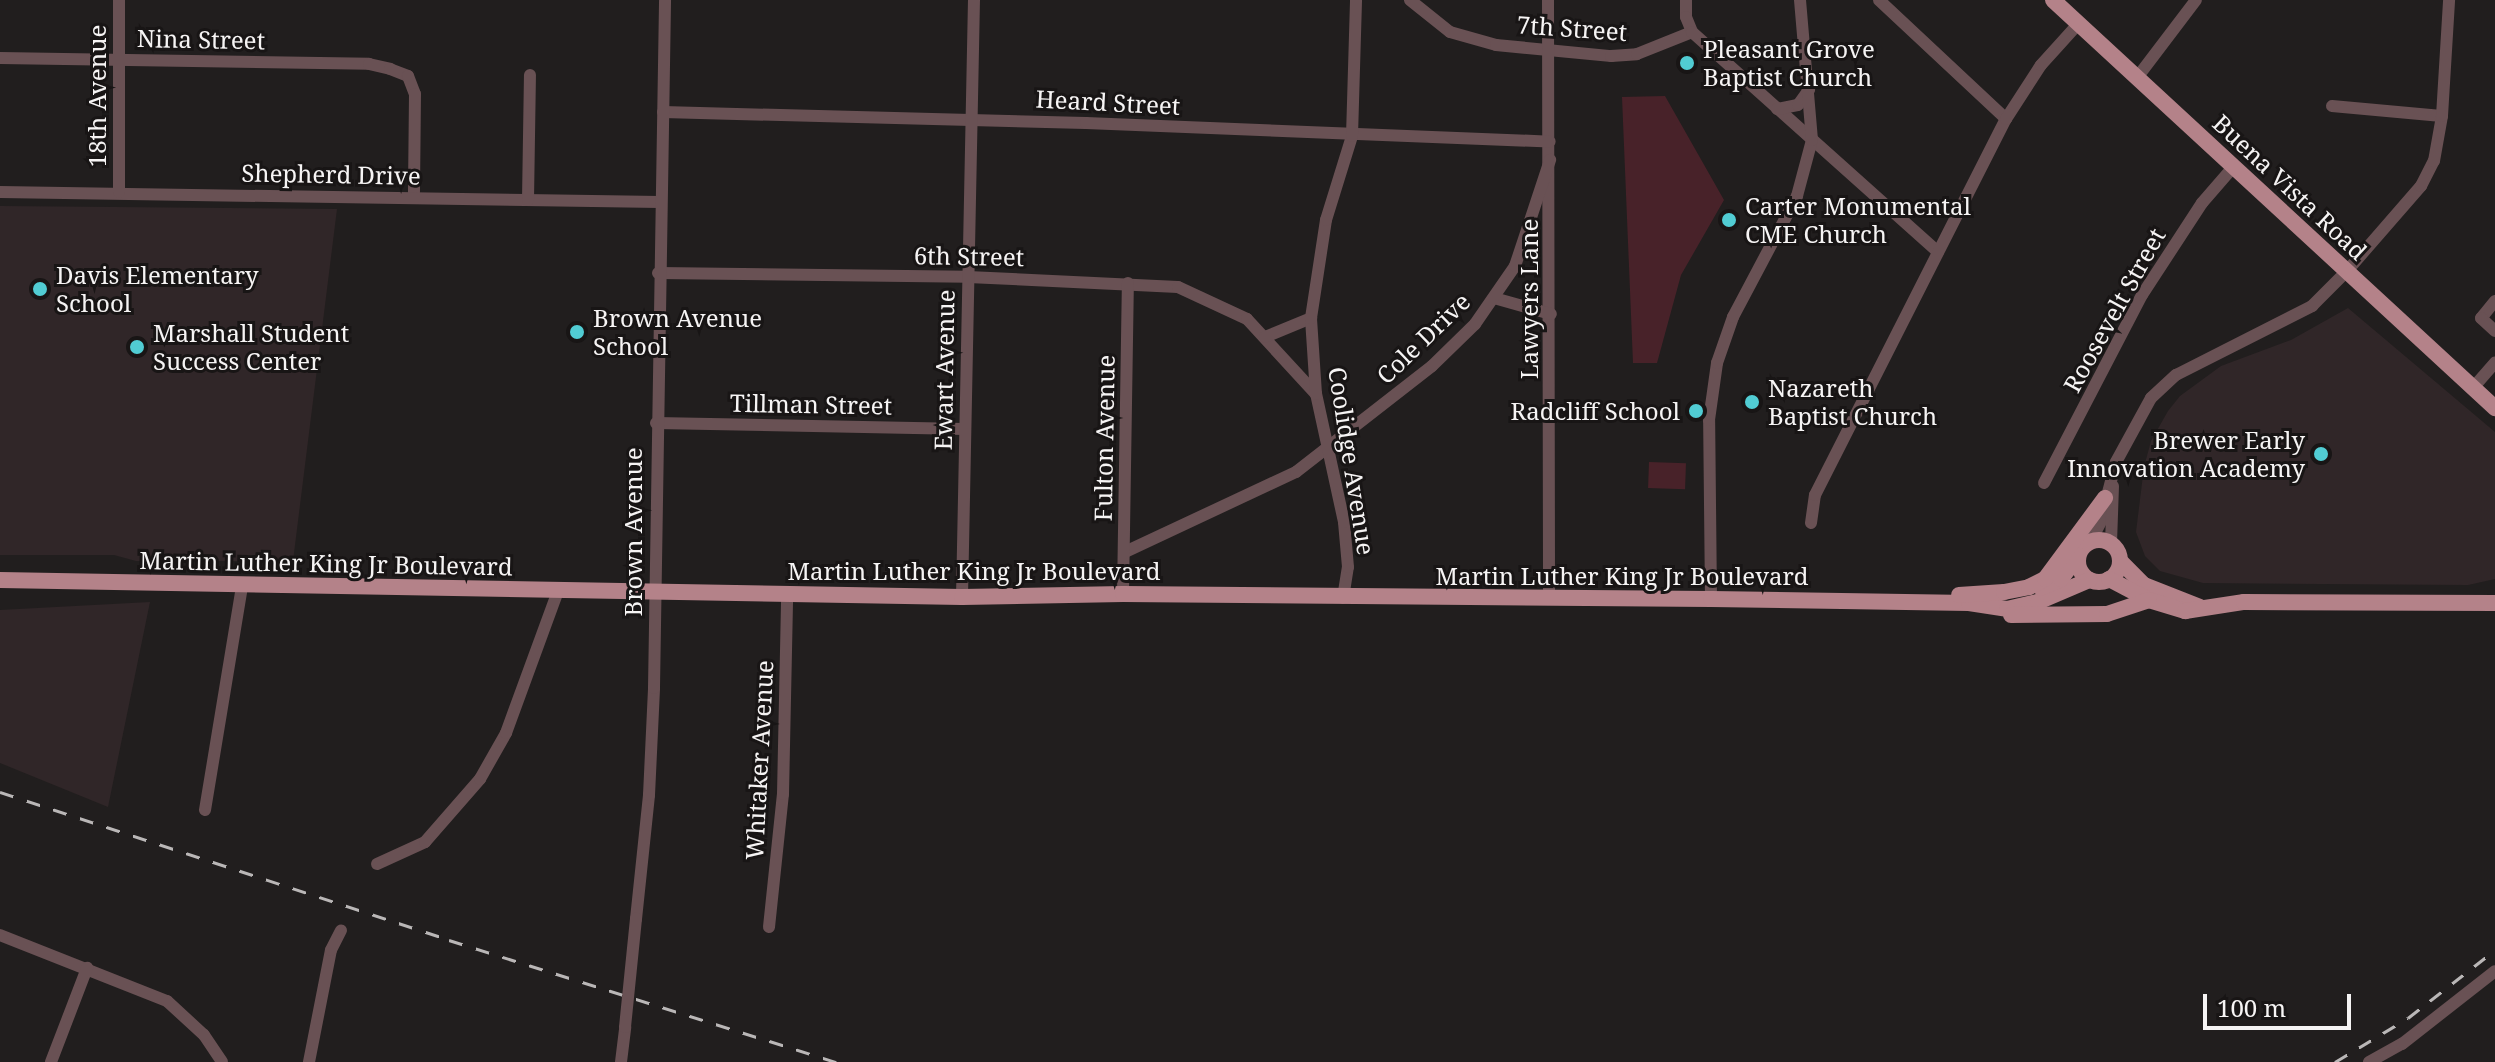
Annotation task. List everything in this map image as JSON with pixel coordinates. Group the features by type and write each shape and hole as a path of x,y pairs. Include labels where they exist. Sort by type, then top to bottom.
{"main road":[{"name":"Buena Vista Road","path":"2053,0 2495,408"},
{"path":"1930,603 1961,595 2029,587 2045,579 2105,498"},
{"path":"2200,607 2144,585 2120,561 2111,543 2091,541 2078,556 2079,570 2089,580 2109,579 2149,600 2185,611 2244,602 2495,603"},
{"name":"Martin Luther King Jr Boulevard","path":"0,580 655,594 962,597 1123,594 1969,603 2029,593 2049,585 2061,579 2078,556"},
{"path":"2109,579 2120,561"},
{"name":"Martin Luther King Jr Boulevard","path":"1969,603 1992,608 2020,607 2089,580"},
{"name":"Martin Luther King Jr Boulevard","path":"1948,603 1983,615 2082,615 2107,614 2149,600"}],"street":[{"name":"18th Avenue","path":"119,0 119,192"},
{"name":"Brown Avenue","path":"621,1062 649,795 665,0"},
{"name":"Ewart Avenue","path":"962,597 974,0"},
{"name":"Coolidge Avenue","path":"1343,598 1348,567 1344,522 1316,394 1311,318 1326,220 1337,174 1352,136 1356,0"},
{"name":"7th Street","path":"1410,0 1450,32 1473,41 1551,50 1611,56 1637,54 1692,32"},
{"name":"Lawyers Lane","path":"1548,0 1551,50 1549,598"},
{"path":"1686,0 1686,17 1692,32 1938,252"},
{"path":"1711,599 1709,420 1717,363 1733,317 1797,196 1812,140 1800,0"},
{"path":"1879,0 2006,119"},
{"path":"2136,79 2196,0"},
{"path":"2111,543 2116,462 2151,398 2176,375 2312,306 2421,186 2434,161 2442,116 2449,0"},
{"path":"1811,523 1815,495 2006,119 2041,65 2079,23"},
{"name":"Nina Street","path":"0,58 369,64 408,76 415,94 414,198"},
{"path":"528,200 530,75"},
{"path":"1777,109 1798,105 1809,90"},
{"path":"2332,106 2442,116"},
{"name":"Heard Street","path":"663,112 971,119 1550,142"},
{"name":"Cole Drive","path":"1125,552 1296,472 1432,366 1475,324 1515,266 1550,160"},
{"name":"Roosevelt Street","path":"2044,483 2142,295 2202,203 2234,166"},
{"name":"Shepherd Drive","path":"0,192 660,202"},
{"name":"6th Street","path":"658,273 968,277 1178,287 1247,319 1316,394"},
{"name":"Fulton Avenue","path":"1123,594 1128,283"},
{"path":"1494,298 1551,314"},
{"path":"2495,301 2481,321 2495,331"},
{"path":"1265,337 1311,318"},
{"path":"2472,389 2495,363"},
{"name":"Tillman Street","path":"656,423 965,429"},
{"path":"2091,541 2100,523 2113,478"},
{"path":"205,810 242,586"},
{"path":"377,864 425,842 480,779 506,733 558,591"},
{"name":"Whitaker Avenue","path":"769,927 783,794 787,595"},
{"path":"309,1062 331,950 341,930"},
{"path":"0,935 167,1001 204,1035 222,1062"},
{"path":"51,1062 87,968"},
{"path":"2369,1062 2402,1044 2495,971"}],"shaded area":[{"path":"1665,96 1724,200 1681,275 1657,363 1633,363 1622,97"},
{"path":"0,206 337,209 293,561 136,561 114,555 0,555"},
{"name":"Brewer Early Innovation Academy","path":"2348,308 2495,432 2495,579 2468,585 2203,583 2160,571 2145,556 2136,532 2144,467 2151,441 2168,411 2180,396 2221,366 2291,340"},
{"path":"1649,462 1686,463 1685,489 1648,488"},
{"path":"150,602 108,807 0,763 0,610"}],"railway":[{"path":"0,792 449,940 836,1062"},
{"path":"2335,1062 2408,1018 2495,950"}],"place":[{"name":"Pleasant Grove Baptist Church","path":"1687,63"},
{"name":"Carter Monumental CME Church","path":"1729,220"},
{"name":"Davis Elementary School","path":"40,289"},
{"name":"Brown Avenue School","path":"577,332"},
{"name":"Marshall Student Success Center","path":"137,347"},
{"name":"Nazareth Baptist Church","path":"1752,402"},
{"name":"Radcliff School","path":"1696,411"},
{"name":"Brewer Early Innovation Academy","path":"2321,454"}]}
